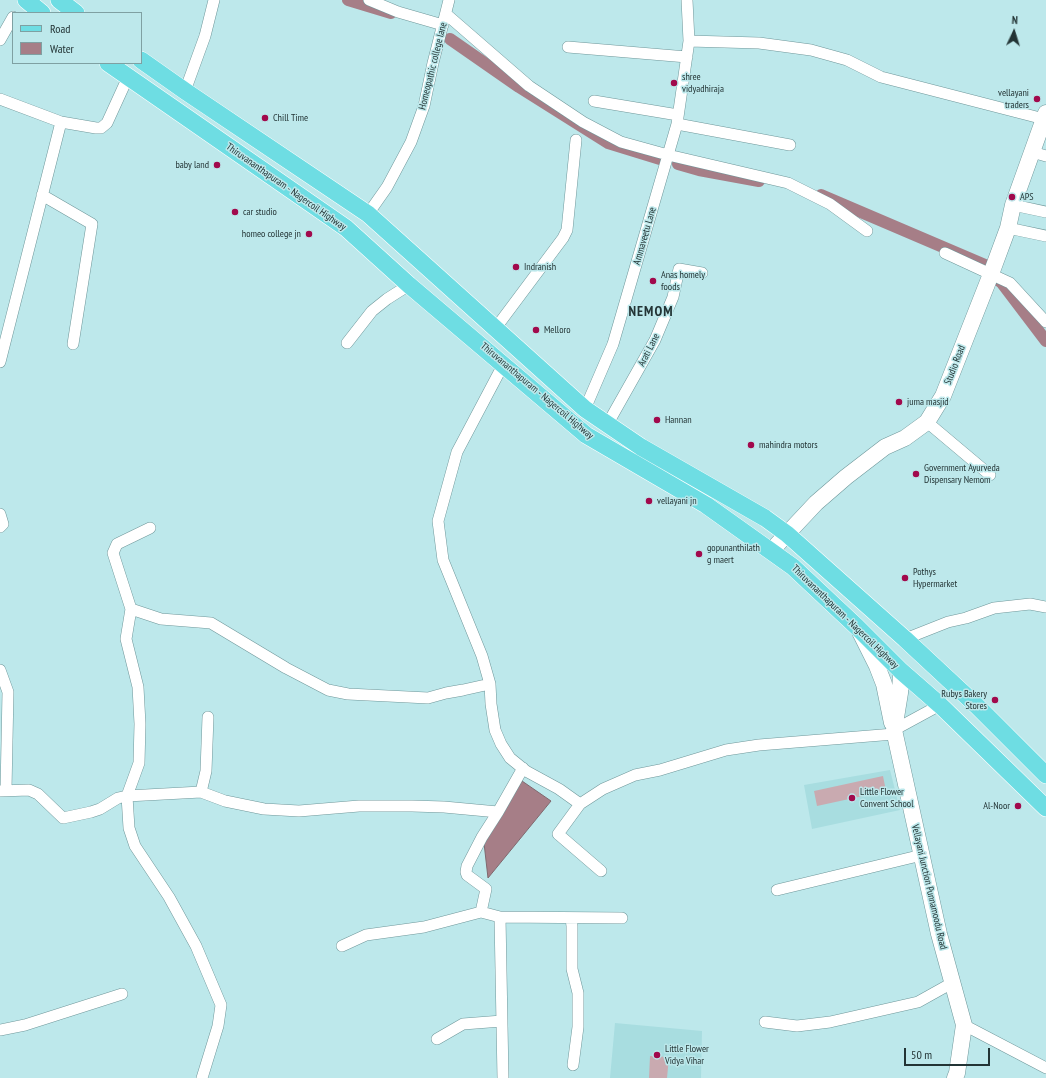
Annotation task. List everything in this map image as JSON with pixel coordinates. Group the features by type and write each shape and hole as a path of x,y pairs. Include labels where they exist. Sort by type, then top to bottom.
{"main road":[{"path":"24,0 41,12"},
{"path":"59,0 75,12"},
{"name":"Thiruvananthapuram - Nagercoil Highway","path":"142,61 368,214 585,409 641,447 765,518 787,534 918,651 977,706 1046,775"},
{"name":"Thiruvananthapuram - Nagercoil Highway","path":"109,64 346,228 409,285 586,435 706,505 793,567 858,627 902,671 940,705 1046,808"},
{"path":"902,671 918,651"}],"street":[{"path":"16,12 24,0"},
{"path":"185,91 206,36 214,0"},
{"path":"369,0 398,12 443,25"},
{"name":"Homeopathic college lane","path":"368,214 387,187 411,142 424,106 449,0"},
{"name":"Ammaveetu Lane","path":"585,409 613,344 677,120 689,41 687,0"},
{"path":"446,14 529,86 582,122 621,142 668,155 788,183 830,204 867,231"},
{"path":"0,40 12,19"},
{"path":"689,41 759,43 811,50 847,60 881,77 1045,116"},
{"path":"568,47 687,57"},
{"path":"0,99 61,122 101,128 107,123 128,77"},
{"path":"594,100 790,145"},
{"name":"Studio Road","path":"770,551 816,503 846,477 885,447 905,438 927,422 943,396 1008,228 1013,205 1039,154 1045,116"},
{"path":"0,362 61,122"},
{"path":"495,329 564,238 567,230 576,140"},
{"path":"42,195 92,224 73,344"},
{"path":"1013,205 1046,212"},
{"path":"1008,228 1046,236"},
{"path":"945,253 1010,282 1046,322"},
{"name":"Arati Lane","path":"607,424 655,340 673,297 679,269 702,273"},
{"path":"347,343 372,311 409,285"},
{"path":"503,365 457,452 438,521 443,560 482,656 490,684 495,730 510,758 523,768 559,789 580,804"},
{"path":"927,422 990,475"},
{"path":"0,514 3,524 0,528"},
{"path":"150,528 117,544 113,553 131,609 126,639 138,687 140,724 139,763 127,796 129,828 135,846 170,897 196,946 221,1005 218,1026 202,1078"},
{"path":"904,639 948,622 966,618 994,608 1030,604 1046,607"},
{"path":"131,609 161,619 211,623 286,668 328,690 348,694 428,698 490,684"},
{"path":"858,627 884,684 894,732"},
{"path":"0,670 8,692 3,791 29,790 38,794 63,818 100,809 118,798 127,796 201,792 225,801 264,809 298,811 359,806 412,806 444,807 498,812"},
{"name":"Vellayani Junction Punnamoodu Road","path":"902,671 901,688 894,732 939,934 964,1025 955,1078"},
{"path":"601,871 558,834 580,804 603,789 635,775 660,770 726,750 759,745 894,732 940,705"},
{"path":"201,792 206,771 208,717"},
{"path":"481,912 486,889 467,875 467,866 482,837 523,768"},
{"path":"777,890 922,855"},
{"path":"342,946 366,935 424,927 481,912 500,917 622,918"},
{"path":"500,917 503,1078"},
{"path":"571,918 572,969 578,993 578,1027 573,1065"},
{"path":"765,1022 797,1026 830,1022 918,1002 952,983"},
{"path":"0,1030 25,1025 122,994"},
{"path":"437,1040 463,1024 502,1021"},
{"path":"964,1025 1046,1068"}],"shaded area":[{"name":"Little Flower Convent School","path":"890,770 900,810 812,829 804,785"},
{"path":"883,776 886,791 817,806 814,791"},
{"name":"Little Flower Vidya Vihar","path":"615,1023 702,1031 701,1078 610,1078"},
{"path":"650,1056 669,1057 667,1078 649,1078"}],"water":[{"path":"522,781 551,801 488,878 484,843"}],"waterway":[{"path":"348,0 391,13"},
{"path":"450,39 519,87 608,143 660,159"},
{"path":"678,164 699,170 759,181"},
{"path":"821,195 985,265"},
{"path":"998,280 1002,283 1046,341"}],"place":[{"name":"shree vidyadhiraja","path":"674,83"},
{"name":"vellayani traders","path":"1037,99"},
{"name":"Chill Time","path":"265,118"},
{"name":"baby land","path":"217,165"},
{"name":"APS","path":"1012,197"},
{"name":"car studio","path":"235,212"},
{"name":"homeo college jn","path":"309,234"},
{"name":"Indranish","path":"516,267"},
{"name":"Anas homely foods","path":"653,281"},
{"name":"Melloro","path":"536,330"},
{"name":"juma masjid","path":"899,402"},
{"name":"Hannan","path":"657,420"},
{"name":"mahindra motors","path":"751,445"},
{"name":"Government Ayurveda Dispensary Nemom","path":"916,474"},
{"name":"vellayani jn","path":"649,501"},
{"name":"gopunanthilath g maert","path":"699,554"},
{"name":"Pothys Hypermarket","path":"905,578"},
{"name":"Rubys Bakery Stores","path":"995,700"},
{"name":"Little Flower Convent School","path":"852,798"},
{"name":"Al-Noor","path":"1018,806"},
{"name":"Little Flower Vidya Vihar","path":"657,1055"}],"district":[{"name":"NEMOM","path":"651,312"}]}
